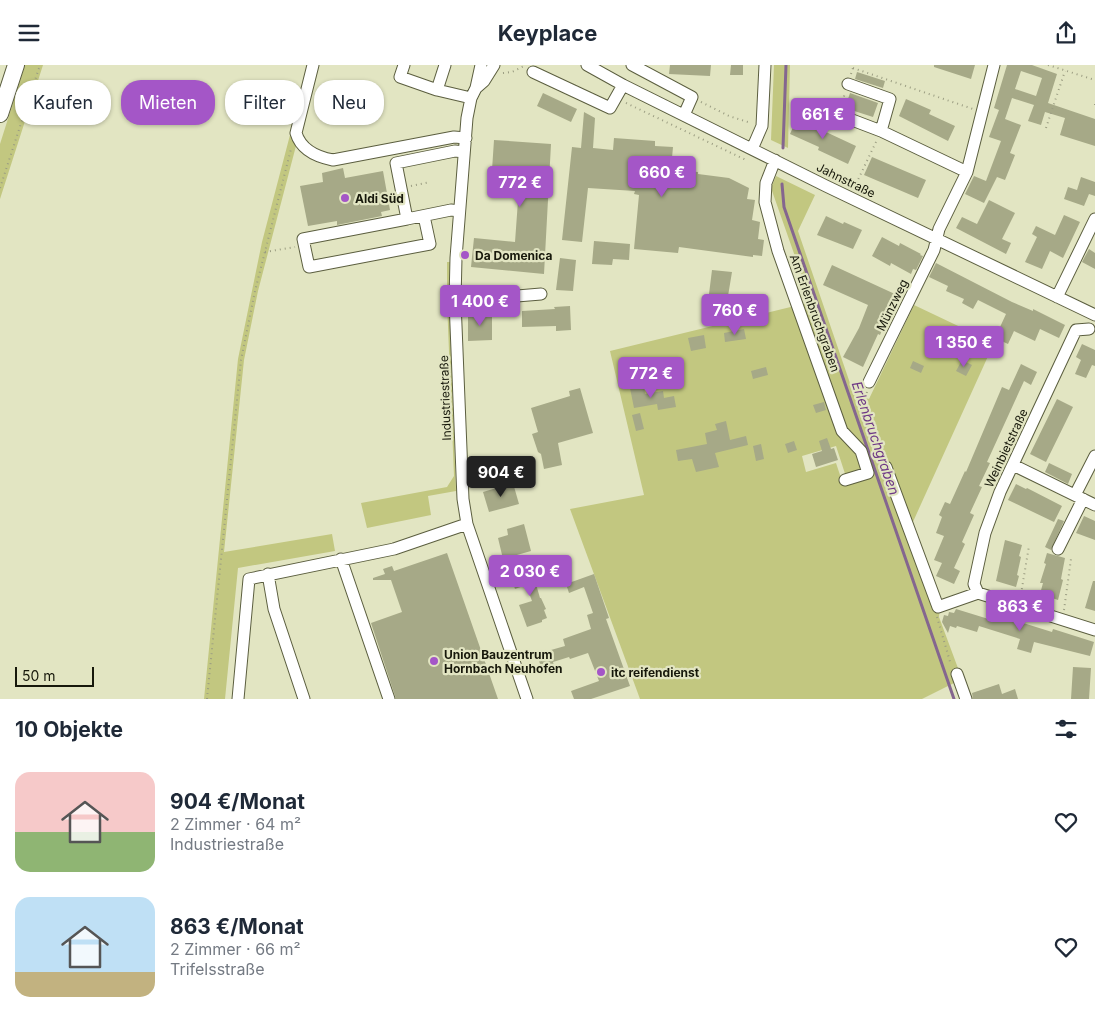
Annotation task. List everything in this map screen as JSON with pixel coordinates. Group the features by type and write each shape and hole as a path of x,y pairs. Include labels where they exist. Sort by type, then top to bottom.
{"highway":[{"path":"0,114 16,65"}],"street":[{"path":"314,65 297,128 298,138 301,143 314,155 333,160 454,137 466,138"},
{"path":"404,65 400,77 437,89 474,93 484,81 489,67"},
{"path":"437,89 445,65"},
{"name":"Jahnstraße","path":"587,65 623,85 849,197 1095,315"},
{"path":"632,65 692,97 684,115"},
{"path":"752,149 762,127 765,65"},
{"name":"Münzweg","path":"869,382 934,250 939,229 967,172 994,65"},
{"path":"530,69 610,107 623,85"},
{"path":"848,84 890,99 881,131"},
{"name":"Industriestraße","path":"474,93 467,118 459,211 455,301 462,499 467,524 527,699"},
{"path":"838,115 881,131 967,172"},
{"path":"407,219 396,163 455,151 464,152"},
{"name":"Am Erlenbruchgraben","path":"775,160 766,183 765,202 778,251 842,431 861,451 868,473 845,480"},
{"path":"424,215 430,244 309,267 303,239 407,219 424,215 450,210 459,211"},
{"path":"1057,297 1095,219"},
{"path":"455,301 541,294"},
{"name":"Weinbietstraße","path":"978,593 974,584 985,533 1000,492 1076,330 1088,329"},
{"path":"1058,549 1095,456"},
{"path":"1013,465 1095,505"},
{"path":"886,467 938,607 978,593 1095,630"},
{"path":"238,699 249,579 394,549 467,524"},
{"path":"341,559 389,699"},
{"path":"268,575 274,609 304,699"},
{"path":"957,674 966,699"}],"path":[{"path":"0,188 40,65"},
{"path":"1048,65 1095,80"},
{"path":"489,67 497,73 530,69"},
{"path":"853,68 982,112"},
{"path":"1046,128 1065,71"},
{"path":"692,97 729,116 762,127"},
{"path":"616,98 770,171"},
{"path":"849,197 881,131"},
{"path":"207,699 241,360 293,140 298,138"},
{"path":"401,188 430,182"},
{"path":"265,252 304,245"},
{"path":"869,382 864,405 886,467"},
{"path":"1019,607 1029,547"},
{"path":"1063,619 1071,559"},
{"path":"938,607 937,616 952,669 957,674"}],"green space":[{"path":"25,65 43,65 38,80 20,80"},
{"path":"774,65 790,65 788,148 771,140"},
{"path":"15,97 15,125 24,125 0,199 0,144"},
{"path":"290,135 297,142 258,291 244,360 224,552 332,534 335,551 238,568 225,699 204,699 238,359 262,242"},
{"path":"776,176 815,195 798,231 853,392 869,399 914,305 994,343 912,524 940,603 939,617 962,679 922,699 640,699 570,509 644,495 610,351 811,302 771,188","holes":["836,446 848,483 843,484 836,463 806,472 802,456"]},
{"path":"447,262 450,262 449,302 456,491 428,496 431,515 367,528 361,503 447,487 454,476"}],"building":[{"path":"670,65 711,65 710,76 669,74"},
{"path":"731,65 743,65 743,75 730,75"},
{"path":"934,65 975,65 971,79 934,67"},
{"path":"1007,65 1032,65 1057,74 1048,103 1095,119 1095,146 1060,135 1065,118 1045,112 1041,125 1028,121 1034,105 1012,98 1005,119 1021,125 1010,153 1015,155 1005,180 997,177 984,203 965,194 974,176 986,181 1001,141 989,137 999,110 994,108","holes":["1021,71 1042,78 1036,96 1015,89"]},
{"path":"857,72 885,81 883,88 855,79"},
{"path":"543,93 577,109 571,122 537,106"},
{"path":"850,93 878,103 873,117 845,108"},
{"path":"906,99 931,110 929,114 955,126 948,141 899,116"},
{"path":"584,112 595,118 593,148 613,150 614,138 655,141 655,146 673,147 672,158 686,160 685,171 729,178 749,188 747,199 755,200 752,220 760,222 758,239 764,240 762,256 753,255 753,257 679,247 678,253 634,249 639,195 634,194 635,191 588,188 582,242 562,240 572,147 581,148"},
{"path":"798,116 856,146 848,164 818,150 819,147 790,134"},
{"path":"494,140 551,144 544,274 471,267 474,238 515,242 519,187 491,185"},
{"path":"872,157 926,180 918,198 864,175"},
{"name":"Aldi Süd","path":"343,168 345,178 383,171 390,210 381,212 382,216 337,225 337,221 308,226 300,186 323,182 322,173"},
{"path":"1081,177 1095,182 1095,196 1089,194 1084,206 1064,199 1068,187 1077,190"},
{"path":"989,200 1015,213 1002,239 1011,243 1006,254 956,228 962,217 977,224"},
{"path":"1064,215 1080,222 1063,258 1050,251 1042,269 1025,262 1037,237 1032,234 1036,226 1055,235"},
{"path":"826,216 862,230 853,249 817,235"},
{"path":"882,237 899,246 900,243 921,254 923,256 916,270 913,269 911,274 891,263 890,266 872,256"},
{"path":"594,241 630,244 629,260 613,259 612,265 592,264"},
{"path":"1089,249 1095,253 1095,269 1082,262"},
{"path":"560,258 576,260 573,291 556,290"},
{"path":"936,263 1012,302 1033,311 1033,309 1065,325 1059,338 1040,329 1035,341 1014,331 1008,344 995,338 1006,314 978,300 973,309 962,303 964,299 946,291 948,286 929,277"},
{"path":"832,265 897,295 880,335 878,334 863,367 843,357 859,328 868,305 823,285"},
{"path":"712,270 732,272 728,296 709,294"},
{"path":"570,306 571,330 556,331 556,326 522,327 522,311"},
{"path":"468,314 492,314 492,340 468,341"},
{"path":"744,329 746,339 725,342 724,333"},
{"path":"704,335 706,348 691,351 688,338"},
{"path":"1082,344 1095,350 1095,366 1092,365 1086,378 1075,374 1081,360 1076,357"},
{"path":"962,360 972,365 966,376 956,371"},
{"path":"913,361 924,366 921,373 910,368"},
{"path":"1021,364 1037,372 1031,385 1024,381 987,462 990,463 979,486 982,487 970,513 974,515 962,542 965,544 954,568 960,571 954,584 936,576 942,563 934,560 944,536 936,533 942,517 939,515 945,502 950,504 966,472 1002,387 1009,390"},
{"path":"766,367 768,375 753,379 751,371"},
{"path":"644,386 645,394 663,391 664,398 674,396 676,407 658,410 657,404 634,408 630,388"},
{"path":"580,388 593,433 558,443 562,465 544,469 541,454 538,452 532,434 538,432 531,408 570,396 569,391"},
{"path":"1057,399 1073,407 1046,462 1030,454"},
{"path":"824,402 826,410 816,413 813,405"},
{"path":"640,413 644,429 636,431 632,415"},
{"path":"726,421 730,440 746,436 748,445 715,453 719,467 696,472 692,459 678,461 676,450 707,444 705,433 717,430 715,424"},
{"path":"827,438 831,449 834,448 838,460 816,467 812,454 822,451 819,441"},
{"path":"794,441 797,450 788,453 785,444"},
{"path":"761,444 764,459 756,461 753,446"},
{"path":"1049,463 1072,474 1068,484 1045,472"},
{"path":"513,483 519,504 489,512 483,492"},
{"path":"1016,484 1062,506 1054,522 1008,500"},
{"path":"1084,516 1095,521 1095,540 1076,533"},
{"path":"1058,519 1064,521 1051,550 1045,547"},
{"path":"524,524 531,551 503,559 498,538 508,535 507,529"},
{"path":"1005,540 1022,545 1016,587 996,581"},
{"name":"Union Bauzentrum Hornbach Neuhofen","path":"447,553 498,699 396,699 371,623 402,612 391,580 373,580 373,578 385,574 383,569 392,566 394,571"},
{"path":"1047,553 1065,558 1061,579 1063,580 1058,600 1040,594 1043,583 1040,583 1046,564 1044,563"},
{"path":"531,567 540,598 546,609 544,610 547,618 542,620 542,622 527,627 519,605 532,601 526,585 515,589 510,574"},
{"path":"594,574 609,618 606,619 630,686 591,699 574,699 571,691 599,681 588,653 553,662 555,670 543,674 537,654 565,646 563,639 591,629 587,615 593,613 584,587 569,593 566,584"},
{"path":"1093,581 1095,581 1095,611 1085,608"},
{"path":"956,609 995,621 997,615 1052,632 1053,629 1094,642 1090,656 1034,642 1031,653 1017,649 1020,639 979,626 977,632 957,626 956,628 950,626 948,633 942,622 944,615 948,616 949,612 954,613"},
{"path":"1073,667 1091,668 1089,699 1071,699"},
{"path":"999,684 1002,694 1015,689 1018,699 973,699 972,693"}],"waterway":[{"name":"Erlenbruchgraben","path":"783,148 786,65"},
{"name":"Erlenbruchgraben","path":"782,184 784,207 954,699"}],"place":[{"name":"Aldi Süd","path":"345,198"},
{"name":"Da Domenica","path":"465,255"},
{"name":"Union Bauzentrum Hornbach Neuhofen","path":"434,661"},
{"name":"itc reifendienst","path":"601,672"}]}
